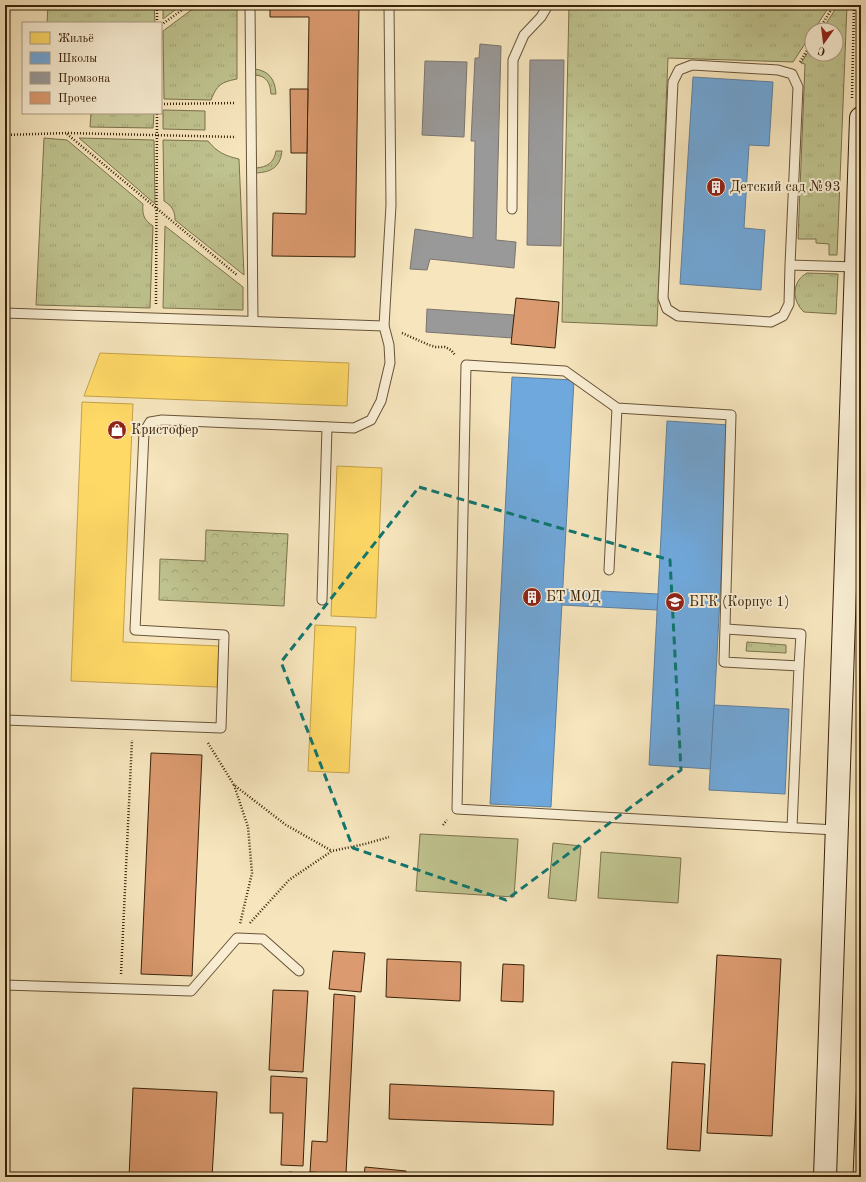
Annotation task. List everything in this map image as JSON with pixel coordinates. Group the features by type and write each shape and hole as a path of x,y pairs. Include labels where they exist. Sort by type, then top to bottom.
{"street":[{"path":"825,1177 836,830 857,359 856,267 861,118"}],"lane":[{"path":"250,5 253,321"},
{"path":"5,720 221,728 224,635 135,630 144,432 150,422 162,420 354,428 370,420 381,401 390,363 389,345 384,326 391,204 389,5"},
{"path":"512,209 513,60 524,35 541,17 548,5"},
{"path":"692,65 778,70 792,74 798,87 790,265 789,304 783,316 771,322 678,316 667,309 663,298 673,82 679,70 692,65"},
{"path":"790,265 856,267"},
{"path":"5,313 384,326"},
{"path":"799,666 724,662 731,415 616,408 565,371 466,365 457,810 836,830"},
{"path":"609,570 616,408"},
{"path":"322,600 327,427"},
{"path":"726,629 801,634 792,828"},
{"path":"5,985 191,991 237,938 263,939 299,972"}],"path":[{"path":"157,5 157,22"},
{"path":"162,25 189,5"},
{"path":"824,22 834,5"},
{"path":"792,74 804,55"},
{"path":"162,104 251,103"},
{"path":"156,318 157,114"},
{"path":"5,135 67,133 252,137"},
{"path":"67,133 253,288"},
{"path":"384,326 429,345 444,347 451,350 466,365"},
{"path":"120,989 133,725"},
{"path":"199,728 234,785 248,827 252,873 237,938"},
{"path":"234,785 286,825 332,851"},
{"path":"237,938 289,880 332,851 389,837"}],"highlighted area":[{"path":"419,487 670,560 681,770 506,900 353,848 281,662"}],"green space":[{"path":"48,5 154,5 155,22 47,22"},
{"path":"163,5 182,5 163,19"},
{"path":"198,5 237,5 237,79 227,81 220,85 215,91 211,100 164,99 163,31"},
{"path":"569,5 830,5 819,22 804,22 804,45 793,62 668,58 657,326 562,322"},
{"path":"838,5 847,5 837,255 829,255 829,244 816,243 816,239 798,239 805,64 801,63 804,58 804,62 844,62 844,22 827,22"},
{"path":"255,69 268,74 273,80 276,94 271,94 269,83 265,79 255,75"},
{"path":"163,110 205,111 205,130 163,129"},
{"path":"91,114 154,114 153,128 90,127"},
{"path":"44,138 67,140 143,204 144,217 153,226 150,308 36,305"},
{"path":"79,138 154,140 155,204"},
{"path":"163,140 208,141 222,153 239,159 244,275 175,220 172,209 164,201"},
{"path":"276,151 282,151 277,165 271,170 256,173 256,168 269,164 274,159"},
{"path":"165,226 243,287 243,310 163,308"},
{"path":"807,273 838,274 836,314 804,312 800,308 795,297 796,286 798,281"},
{"path":"206,530 288,534 284,606 159,600 160,559 205,561"},
{"path":"747,642 786,645 786,653 746,651"},
{"path":"420,834 518,839 514,897 416,891"},
{"path":"553,843 581,846 576,901 548,898"},
{"path":"601,852 681,858 678,903 598,898"}],"building: Жильё":[{"path":"100,353 349,363 347,406 84,396"},
{"path":"82,402 133,404 123,642 219,646 217,687 71,681"},
{"path":"337,466 382,468 376,618 331,616"},
{"path":"315,625 356,627 349,773 308,771"}],"building: Школы":[{"name":"Детский сад №93","path":"693,77 773,82 769,146 749,145 744,228 765,230 761,290 680,284"},
{"name":"БТ МОД","path":"512,377 574,380 551,807 490,804"},
{"path":"667,421 729,425 711,769 649,765"},
{"path":"563,589 658,594 657,610 562,605"},
{"path":"714,705 789,709 785,794 709,790"}],"building: Промзона":[{"path":"480,44 501,46 496,240 516,242 514,268 430,259 427,270 410,269 415,229 473,238 475,141 471,141 475,58 479,58"},
{"path":"530,60 564,60 561,246 527,245"},
{"path":"425,61 467,62 464,137 422,135"},
{"path":"427,309 514,315 513,338 426,332"}],"building: Прочее":[{"path":"270,5 359,5 355,257 272,256 273,213 306,214 309,17 270,17"},
{"path":"290,89 308,89 307,153 291,153"},
{"path":"516,298 559,302 555,348 511,344"},
{"path":"151,753 202,755 192,976 141,974"},
{"path":"333,951 365,953 361,992 329,989"},
{"path":"717,955 781,959 772,1136 707,1133"},
{"path":"387,959 461,962 460,1001 386,997"},
{"path":"503,964 524,965 523,1002 501,1001"},
{"path":"273,990 308,991 303,1072 269,1070"},
{"path":"334,994 355,996 346,1174 310,1172 312,1141 327,1142"},
{"path":"672,1062 705,1064 700,1151 667,1149"},
{"path":"271,1076 307,1078 303,1166 281,1165 283,1113 270,1113"},
{"path":"390,1084 554,1091 553,1125 389,1119"},
{"path":"133,1088 217,1092 212,1177 129,1177"},
{"path":"365,1167 406,1171 406,1177 364,1177"},
{"path":"289,1172 340,1177 288,1177"}],"tram line":[{"path":"853,1177 861,980"}],"place":[{"name":"Детский сад №93","path":"716,187"},
{"name":"Кристофер","path":"117,430"},
{"name":"БТ МОД","path":"532,597"},
{"name":"БГК (Корпус 1)","path":"675,602"}]}
